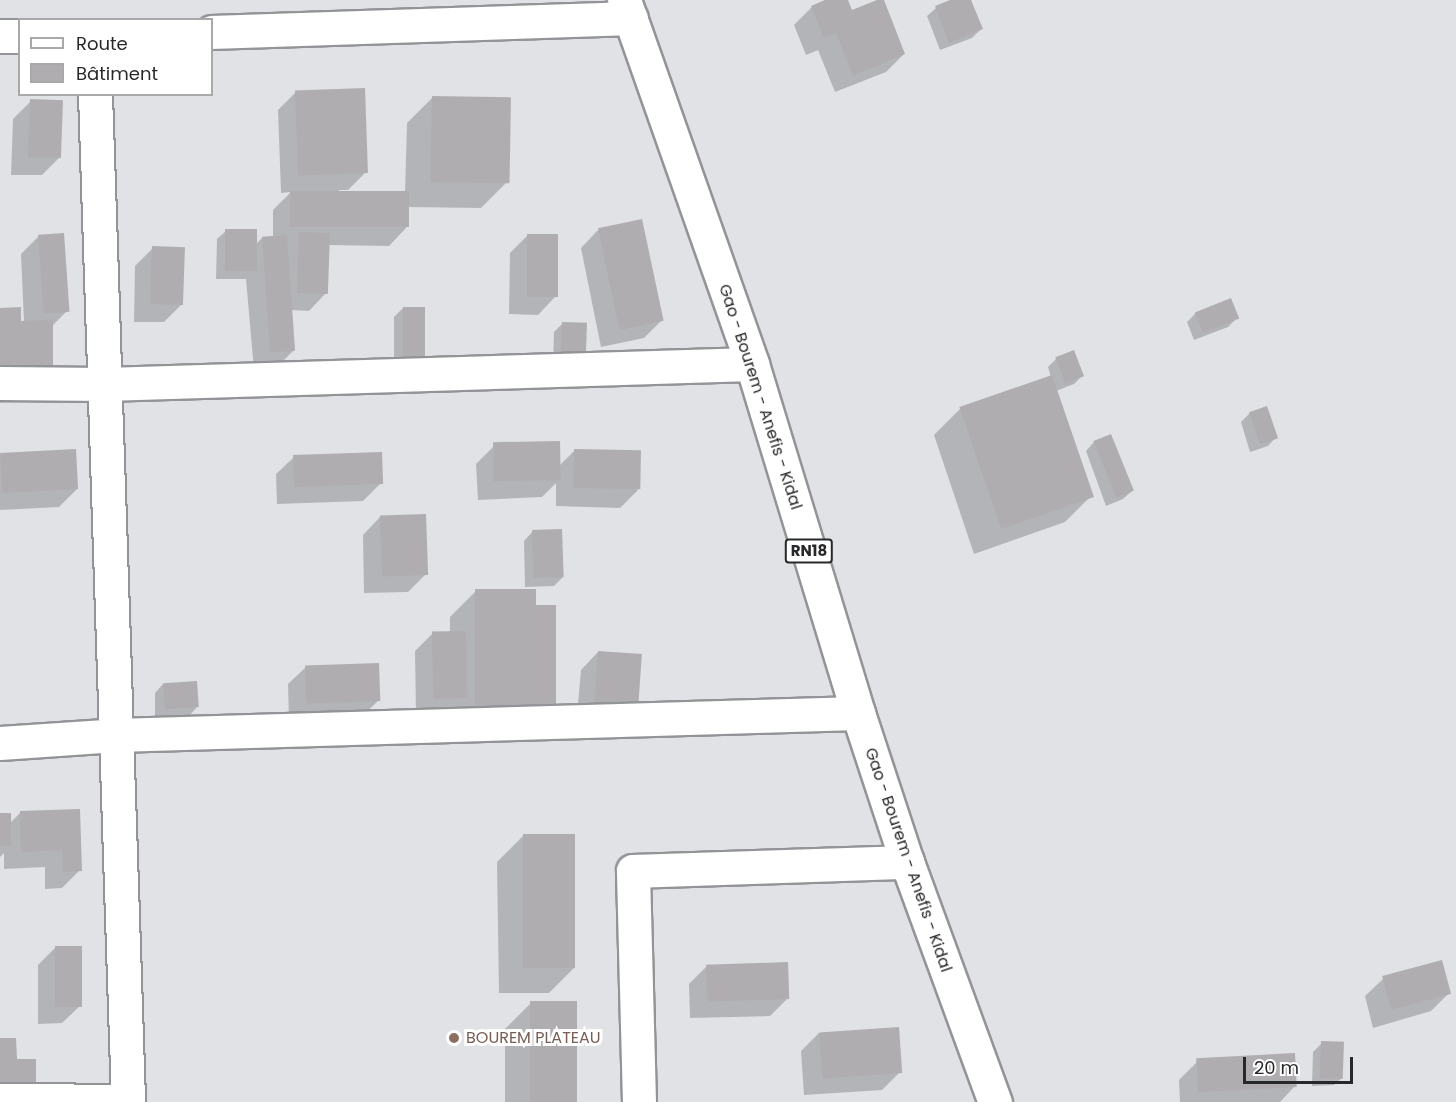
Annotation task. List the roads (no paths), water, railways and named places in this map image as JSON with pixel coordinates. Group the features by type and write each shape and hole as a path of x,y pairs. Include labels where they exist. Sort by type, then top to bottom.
{"street":[{"path":"213,32 628,9"},
{"name":"Gao - Bourem - Anefis - Kidal","path":"628,9 752,364 858,714 907,862 995,1102"},
{"path":"0,36 18,36"},
{"path":"0,1100 128,1102 95,96"},
{"path":"0,383 105,384 752,364"},
{"path":"0,743 116,735 858,714"},
{"path":"639,1102 633,871 907,862"}],"place":[{"name":"BOUREM PLATEAU","path":"454,1038"}]}
